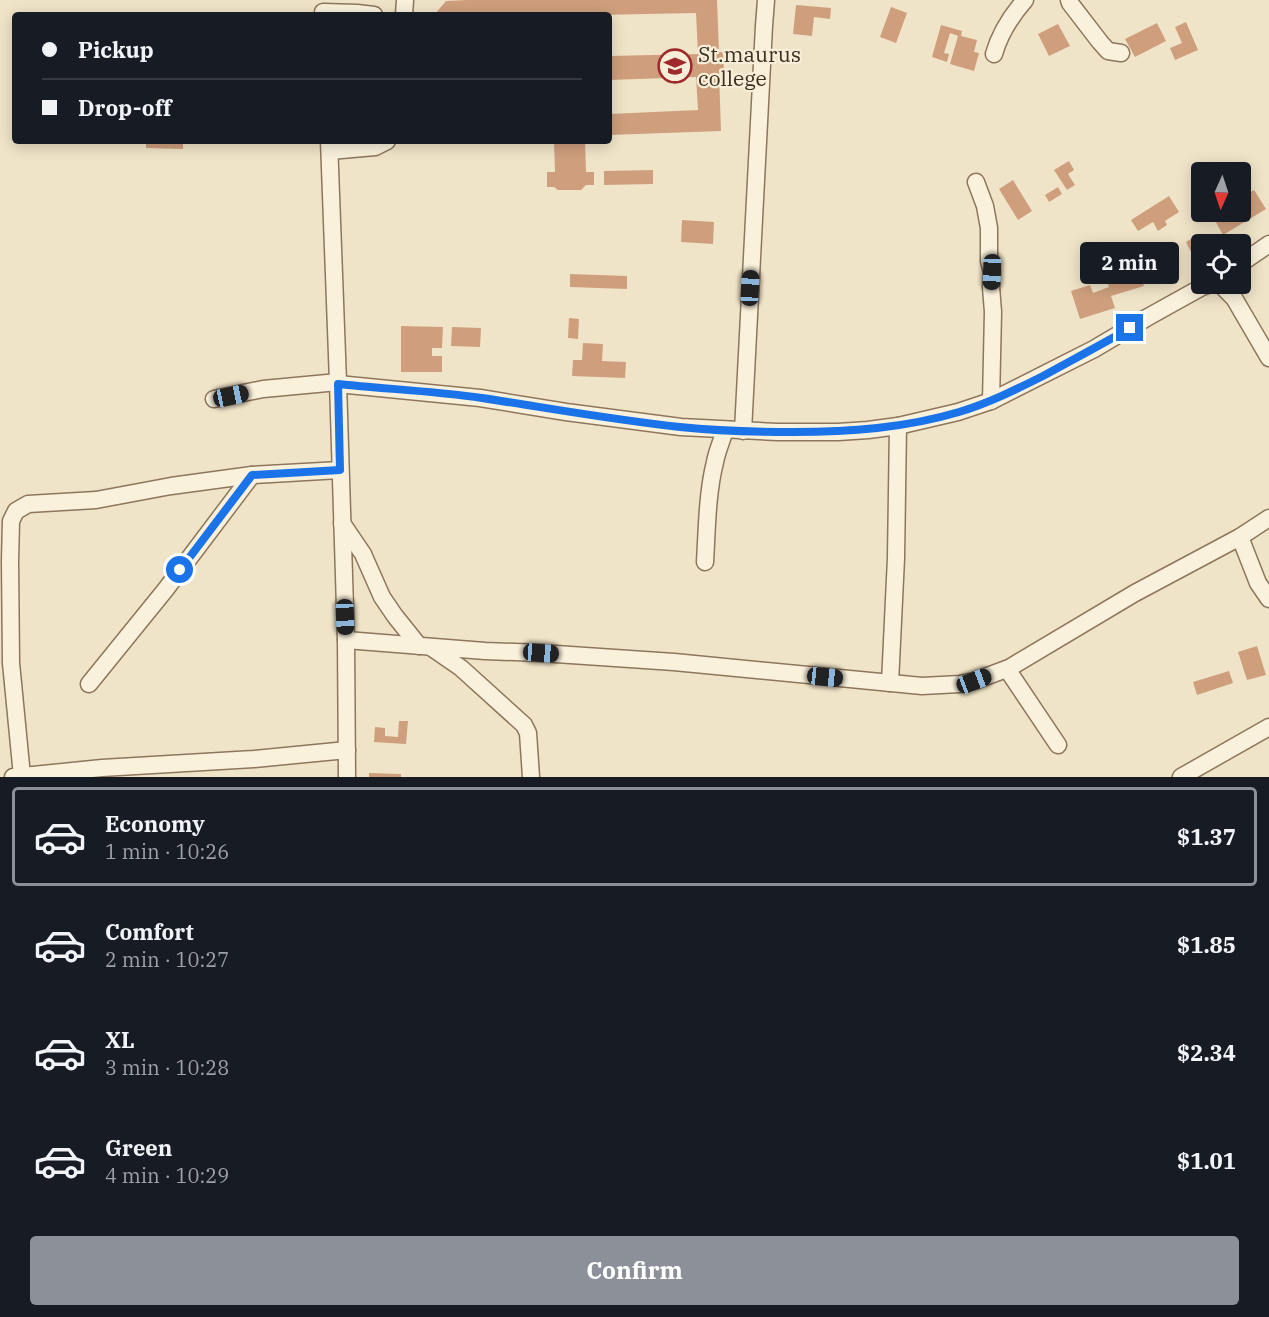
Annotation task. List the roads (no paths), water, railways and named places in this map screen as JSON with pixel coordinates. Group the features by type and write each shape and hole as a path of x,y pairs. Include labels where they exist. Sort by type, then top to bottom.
{"street":[{"path":"742,431 766,0"},
{"path":"994,54 998,39 1025,0"},
{"path":"1069,0 1108,51 1121,53"},
{"path":"323,9 348,12"},
{"path":"347,777 346,640 330,146 375,147 381,144"},
{"path":"976,182 987,217 988,252 992,272 991,401"},
{"path":"1251,256 1269,244"},
{"path":"214,399 263,389 338,383 480,398 681,427 742,431 838,432 898,426 958,412 991,401 1094,349 1191,293"},
{"path":"1230,294 1269,358"},
{"path":"890,683 896,558 898,426"},
{"path":"705,562 713,471 725,430"},
{"path":"340,470 252,475 171,486 96,500 28,504 16,511 11,521 10,639 22,776 347,750"},
{"path":"88,684 166,589 252,475"},
{"path":"346,640 674,662 921,686 960,684 1007,669 1135,593 1240,537 1269,518"},
{"path":"342,523 363,554 382,597 395,616 425,647 461,668 524,725 528,733 531,777"},
{"path":"1240,537 1258,583 1269,599"},
{"path":"1007,669 1058,745"},
{"path":"1181,777 1269,727"}],"place":[{"name":"St.maurus college","path":"675,66"}]}
